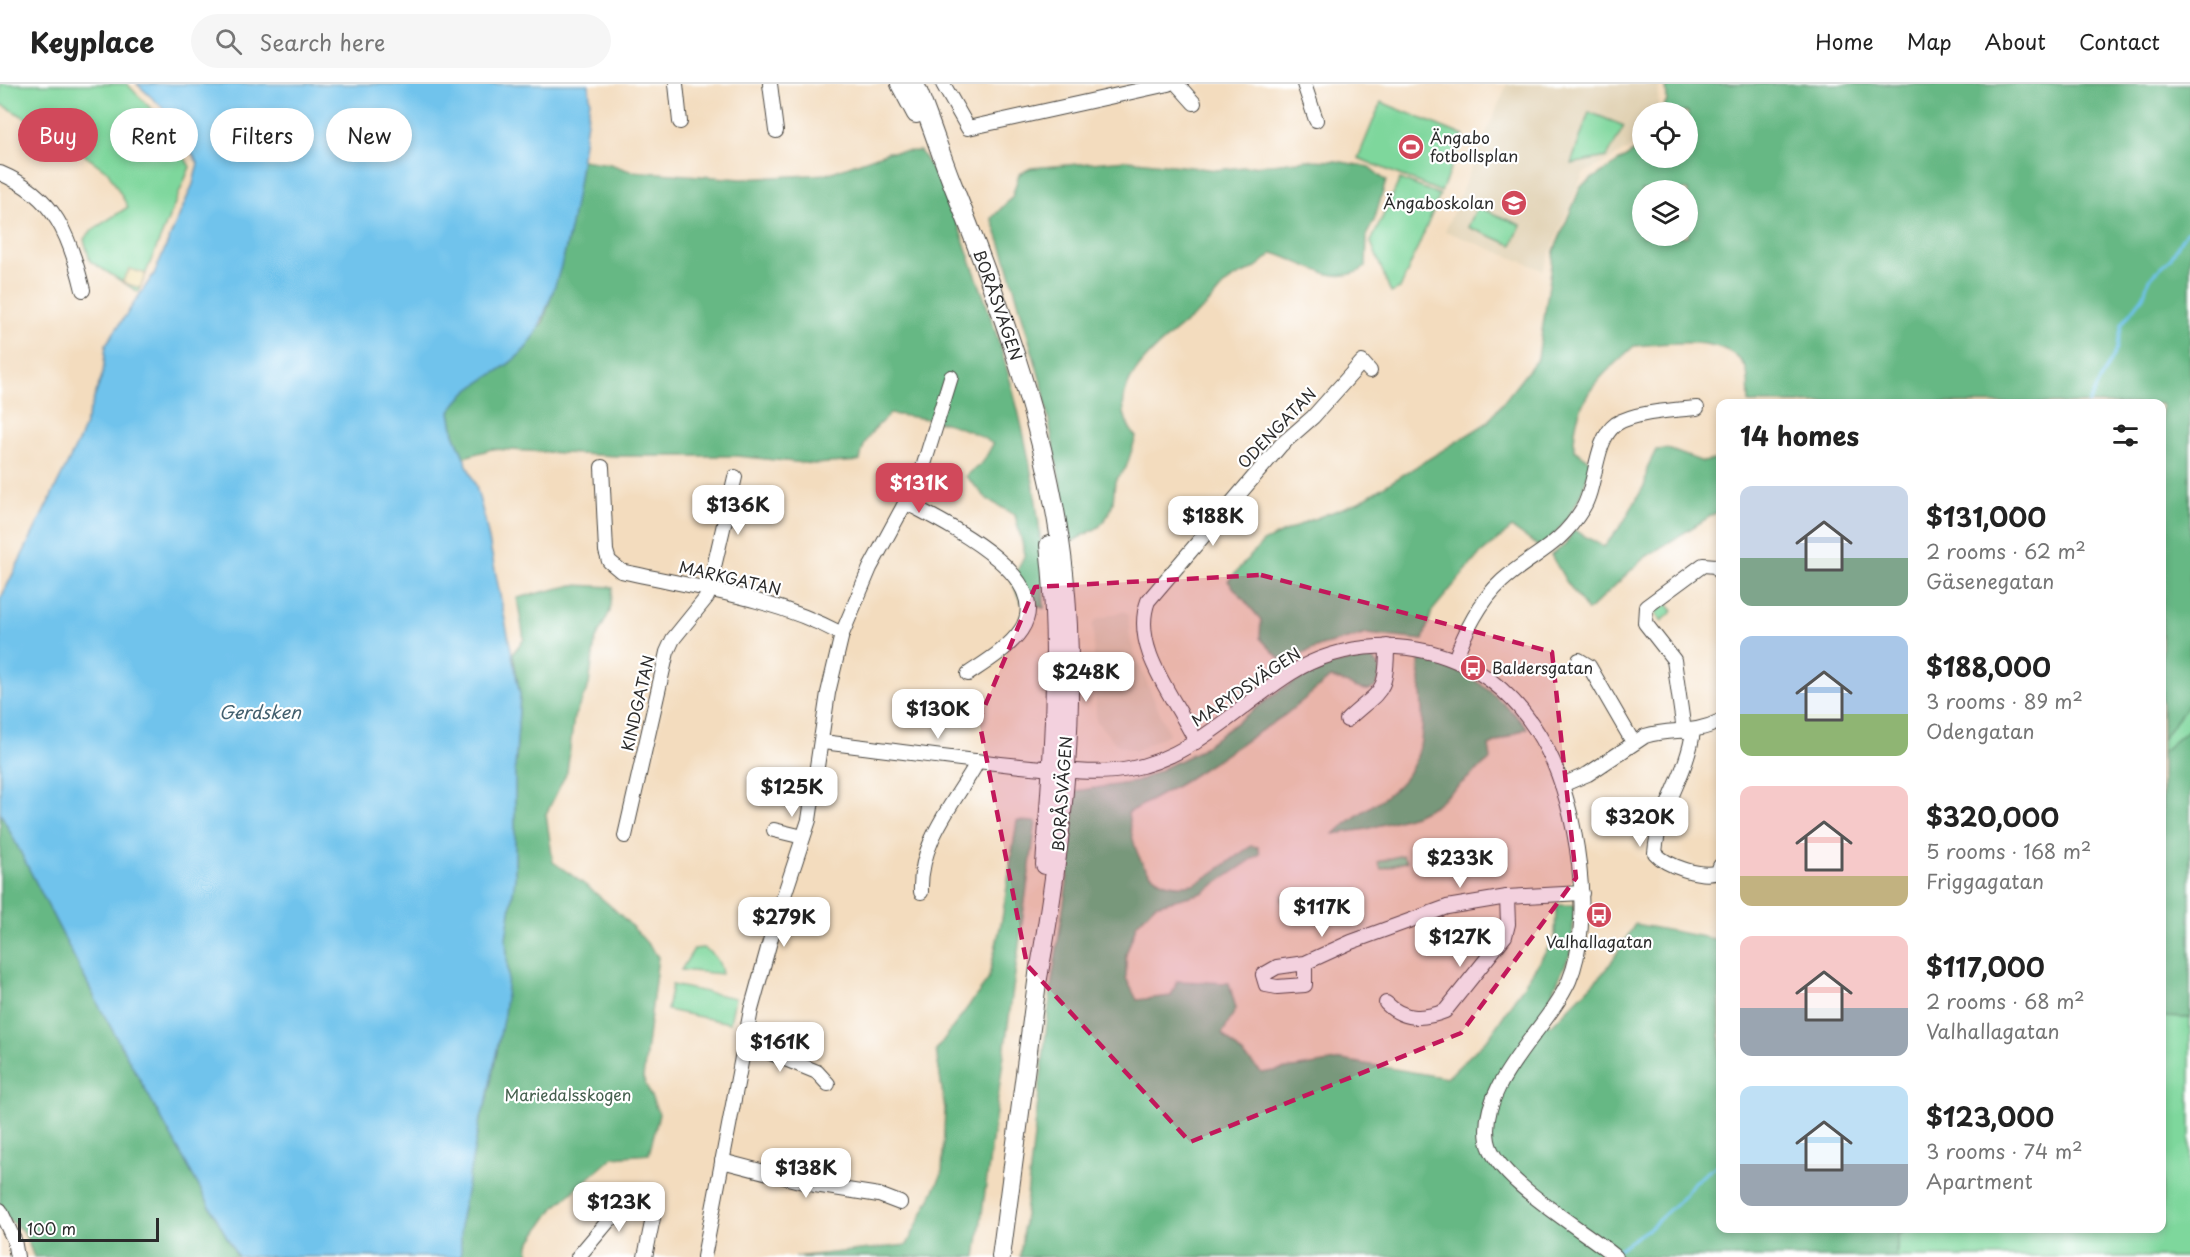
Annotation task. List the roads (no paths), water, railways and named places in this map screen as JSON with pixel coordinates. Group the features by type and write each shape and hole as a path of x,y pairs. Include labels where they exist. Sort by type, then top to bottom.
{"main road":[{"name":"BORÅSVÄGEN","path":"900,84 951,180"},
{"name":"BORÅSVÄGEN","path":"915,84 1008,333 1036,432 1053,600 1058,769 1038,978 1001,1257"}],"street":[{"path":"676,84 680,122"},
{"path":"770,84 776,131"},
{"path":"943,84 968,128 1168,84"},
{"path":"1177,84 1194,103"},
{"path":"1304,84 1316,120"},
{"path":"0,173 26,187 54,213 72,245 83,290"},
{"name":"ODENGATAN","path":"1196,742 1144,638 1143,614 1148,601 1281,445 1313,417 1362,362 1370,371"},
{"path":"704,1257 744,1042 775,923 803,837 816,784 828,693 842,634 870,568 907,503 928,456 951,377"},
{"path":"1455,660 1475,619 1495,588 1518,568 1562,538 1583,507 1609,432 1625,419 1697,408"},
{"name":"MARKGATAN","path":"602,467 606,551 609,561 621,571 709,589 795,611 842,634"},
{"name":"KINDGATAN","path":"625,837 667,652 679,631 700,608 709,589 735,477"},
{"path":"907,503 974,541 995,557 1013,575 1026,595 1027,608 1021,631 968,674"},
{"path":"1716,566 1703,565 1646,608 1644,616 1645,623 1674,660 1692,745 1666,810 1655,853 1662,861 1708,876 1716,873"},
{"path":"1347,720 1379,693 1385,682 1387,646"},
{"name":"MARYDSVÄGEN","path":"822,742 975,761 1109,772 1128,770 1164,760 1196,742 1288,675 1315,660 1353,649 1387,646 1425,650 1455,660 1491,681 1514,701 1548,750 1562,785 1577,849 1582,893 1579,952 1569,981 1554,1008 1501,1082 1491,1106 1488,1142 1492,1154 1505,1170 1616,1257"},
{"path":"1580,660 1589,666 1633,742"},
{"path":"1562,785 1588,774 1633,742 1655,733 1703,730 1716,723"},
{"path":"921,891 921,881 933,835 974,768 975,761"},
{"path":"774,831 803,837"},
{"path":"1305,963 1351,942 1448,908 1507,897 1582,893"},
{"path":"1386,1003 1396,1012 1407,1016 1432,1017 1444,1011 1505,936 1508,924 1507,897"},
{"path":"744,1042 817,1072 828,1084"},
{"path":"722,1161 815,1185 879,1195 900,1203"},
{"path":"578,1257 610,1220 654,1200 655,1208 645,1257"},
{"path":"0,1210 14,1240 17,1257"}],"water":[{"name":"Gerdsken","path":"137,84 589,84 590,100 571,222 560,270 541,322 531,342 517,357 466,393 450,412 454,434 476,486 485,520 520,695 515,769 515,879 506,938 508,976 504,1015 487,1099 479,1124 461,1218 461,1257 238,1257 98,1004 0,812 0,600 80,438 103,373 106,344 154,274 193,184 198,163 198,108 162,107"}],"waterway":[{"path":"2091,399 2117,348 2122,324 2143,297 2149,279 2170,259 2186,232 2190,231"},
{"path":"1617,1250 1651,1227 1684,1196 1694,1182 1716,1166"}],"place":[{"name":"Ängabo fotbollsplan","path":"1411,147"},
{"name":"Ängaboskolan","path":"1514,203"},
{"name":"Baldersgatan","path":"1473,668"},
{"name":"Valhallagatan","path":"1599,915"}],"park label":[{"name":"Mariedalsskogen","path":"568,1095"}]}
